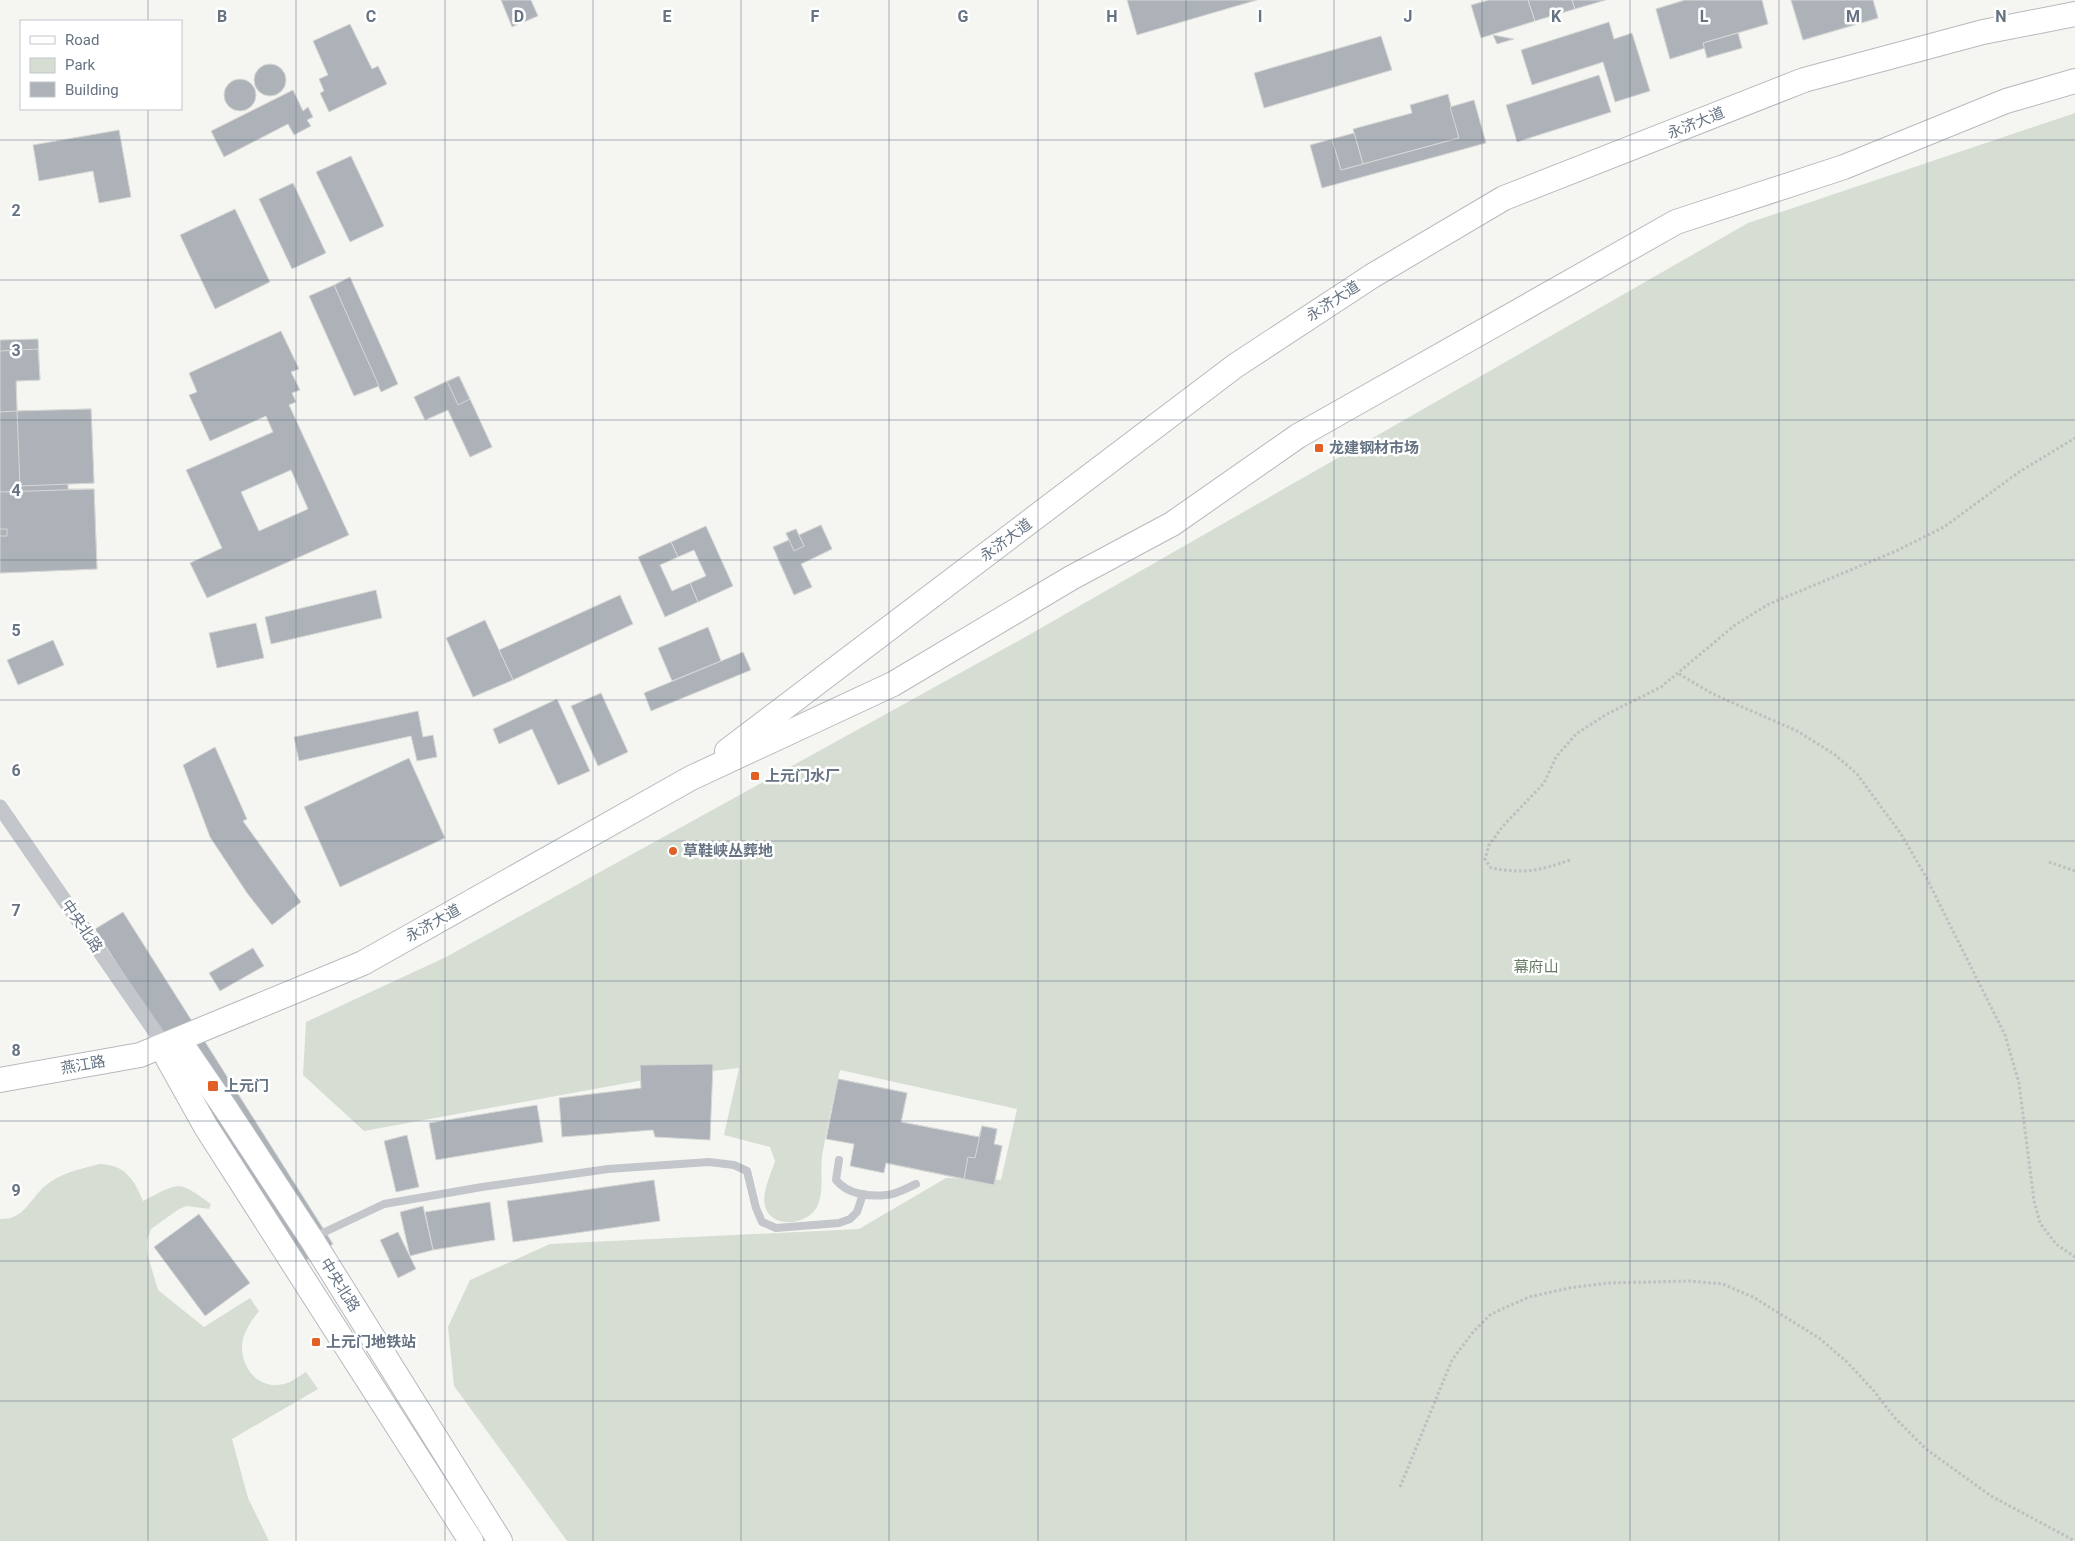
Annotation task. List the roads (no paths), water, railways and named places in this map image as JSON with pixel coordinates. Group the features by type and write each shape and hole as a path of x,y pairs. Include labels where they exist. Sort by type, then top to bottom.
{"main road":[{"name":"永济大道","path":"691,778 1235,366 1372,276 1504,198 1804,80 1983,32 2075,14"},
{"name":"永济大道","path":"173,1052 362,963 691,778 893,684 1071,578 1172,524 1298,436 1676,222 1844,167 2006,101 2075,81"},
{"name":"燕江路","path":"0,1080 140,1055 173,1052"},
{"path":"0,1094 123,1073 173,1052"},
{"name":"中央北路","path":"173,1052 311,1239 500,1541"},
{"name":"中央北路","path":"173,1052 206,1128 471,1541"}],"street":[{"name":"中央北路","path":"0,806 173,1052"}],"lane":[{"path":"839,1160 836,1180 842,1188 863,1194 888,1196 916,1184"},
{"path":"311,1239 384,1204 608,1169 709,1162 734,1165 747,1171 756,1208 762,1222 776,1228 802,1228 844,1221 857,1212 863,1194"}],"place":[{"name":"龙建钢材市场","path":"1319,448"},
{"name":"上元门水厂","path":"755,776"},
{"name":"草鞋峡丛葬地","path":"673,851"},
{"name":"上元门","path":"213,1086"},
{"name":"上元门地铁站","path":"316,1342"}],"park label":[{"name":"幕府山","path":"1536,967"}]}
